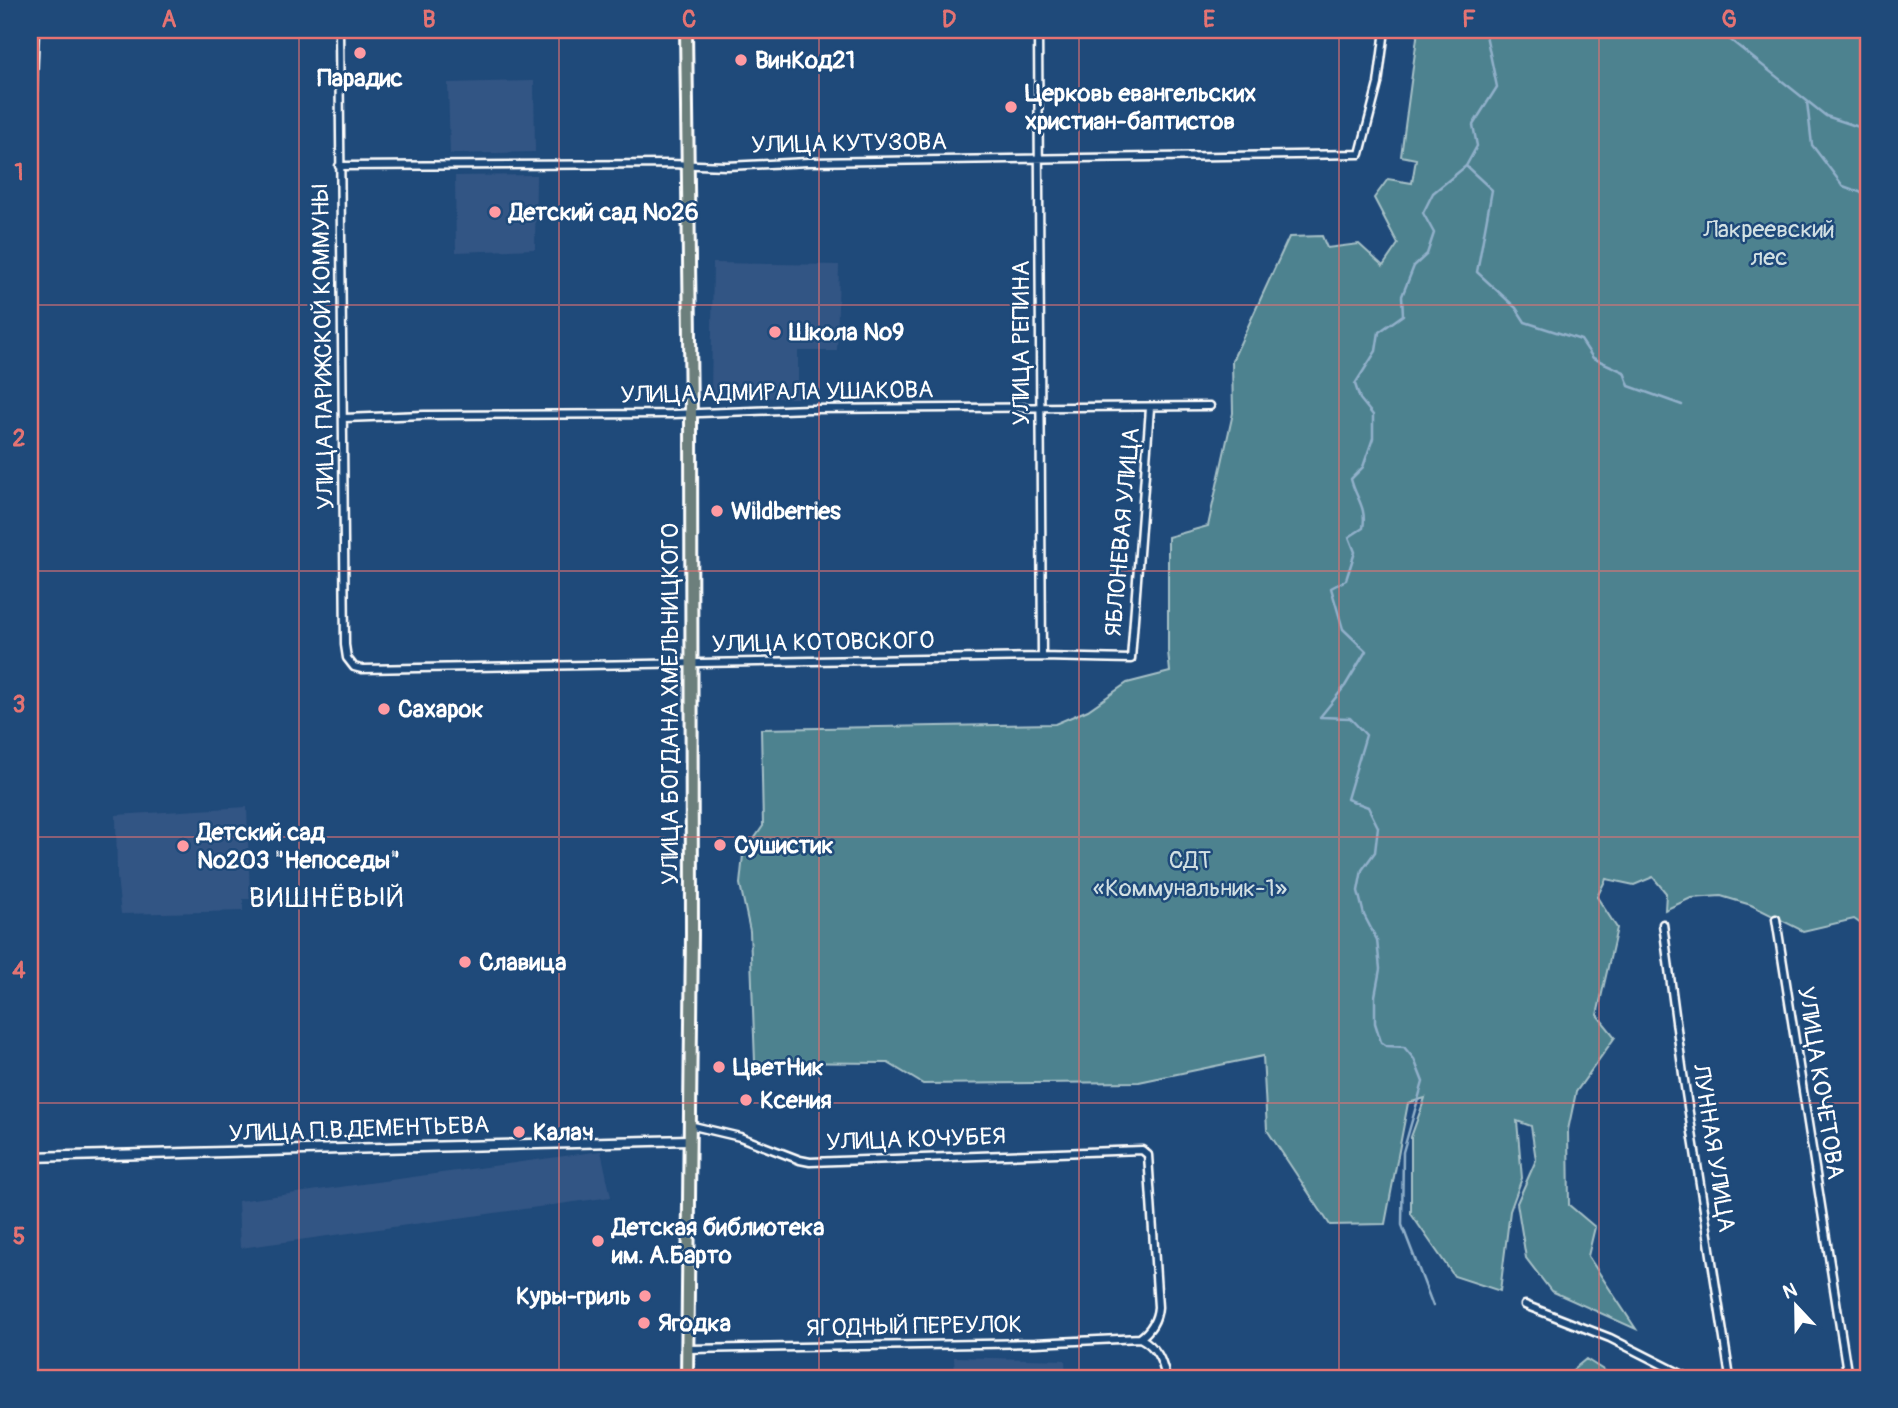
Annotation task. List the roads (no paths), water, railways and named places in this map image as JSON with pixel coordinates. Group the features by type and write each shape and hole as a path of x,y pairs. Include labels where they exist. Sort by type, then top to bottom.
{"main road":[{"path":"30,110 33,30"},
{"path":"32,48 41,30"},
{"name":"УЛИЦА БОГДАНА ХМЕЛЬНИЦКОГО","path":"686,30 691,414 687,1378"}],"street":[{"name":"УЛИЦА ПАРИЖСКОЙ КОММУНЫ","path":"339,30 345,645 349,664"},
{"name":"УЛИЦА РЕПИНА","path":"1038,30 1042,657"},
{"name":"УЛИЦА КУТУЗОВА","path":"339,166 727,166 808,162 1360,154 1378,84 1385,30"},
{"name":"УЛИЦА АДМИРАЛА УШАКОВА","path":"344,418 691,414 809,409 1210,406"},
{"name":"ЯБЛОНЕВАЯ УЛИЦА","path":"1131,659 1150,408"},
{"name":"УЛИЦА КОТОВСКОГО","path":"349,664 362,669 1042,657 1131,659"},
{"name":"УЛИЦА КОЧЕТОВА","path":"1776,919 1848,1378"},
{"name":"ЛУННАЯ УЛИЦА","path":"1663,924 1730,1378"},
{"name":"УЛИЦА КОЧУБЕЯ","path":"689,1125 740,1137 810,1162 1142,1150 1148,1155 1157,1315 1151,1328 1140,1338"},
{"name":"УЛИЦА П.В.ДЕМЕНТЬЕВА","path":"30,1157 689,1140"},
{"path":"1525,1305 1610,1338 1689,1378"},
{"name":"ЯГОДНЫЙ ПЕРЕУЛОК","path":"689,1349 1035,1343 1140,1338"},
{"path":"1140,1338 1154,1346 1166,1378"}],"waterway":[{"path":"1433,1306 1402,1225 1403,1152 1423,1082 1414,1059 1404,1047 1387,1046 1381,1042 1375,1023 1375,996 1380,969 1377,940 1364,915 1358,891 1362,870 1375,852 1378,827 1368,807 1347,799 1366,735 1350,718 1320,717 1345,686 1366,651 1343,629 1331,588 1346,580 1355,552 1349,537 1363,528 1364,521 1351,479 1363,467 1373,438 1373,415 1360,399 1355,384 1376,351 1379,332 1403,315 1402,296 1414,266 1427,254 1434,233 1423,213 1433,193 1466,166 1477,146 1473,125 1497,87 1485,30"},
{"path":"1718,30 1826,116 1868,130"},
{"path":"1807,102 1812,145 1843,186 1868,195"},
{"path":"1466,166 1492,190 1477,272 1516,308 1525,322 1581,340 1593,358 1624,372 1629,386 1682,405"}],"place":[{"name":"Парадис","path":"360,53"},
{"name":"ВинКод21","path":"741,60"},
{"name":"Церковь евангельских христиан-баптистов","path":"1011,107"},
{"name":"Детский сад №26","path":"495,212"},
{"name":"Школа №9","path":"775,332"},
{"name":"Wildberries","path":"717,511"},
{"name":"Сахарок","path":"384,709"},
{"name":"Сушистик","path":"720,845"},
{"name":"Детский сад №203 \"Непоседы\"","path":"183,846"},
{"name":"Славица","path":"465,962"},
{"name":"ЦветНик","path":"719,1067"},
{"name":"Ксения","path":"746,1100"},
{"name":"Калач","path":"519,1132"},
{"name":"Детская библиотека им. А.Барто","path":"598,1241"},
{"name":"Куры-гриль","path":"645,1296"},
{"name":"Ягодка","path":"644,1323"}],"district":[{"name":"ВИШНЁВЫЙ","path":"327,897"}],"park label":[{"name":"Лакреевский лес","path":"1769,243"},
{"name":"СДТ «Коммунальник-1»","path":"1190,874"}]}
